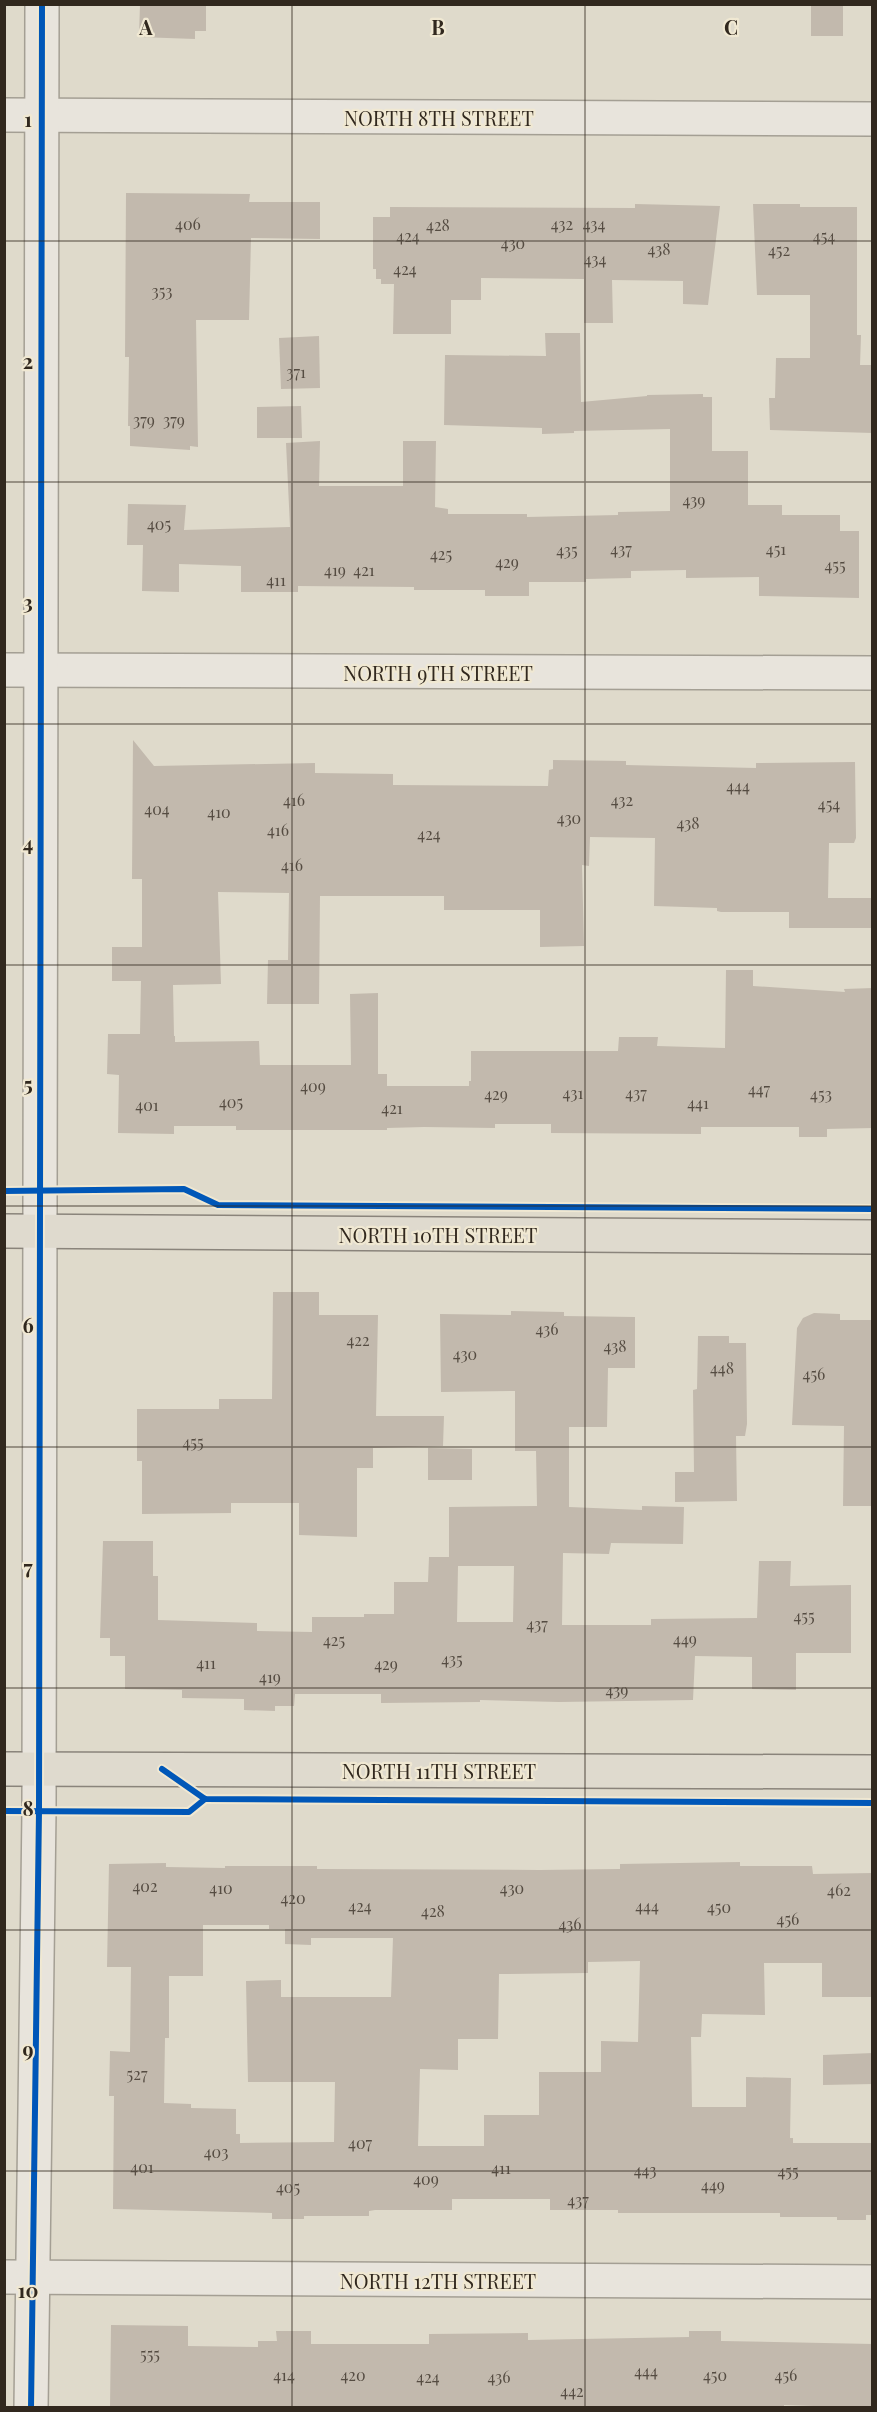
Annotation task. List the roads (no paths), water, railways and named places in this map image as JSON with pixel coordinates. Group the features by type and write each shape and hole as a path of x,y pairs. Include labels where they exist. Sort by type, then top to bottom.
{"main road":[{"name":"NORTH 10TH STREET","path":"4,1231 873,1237"},
{"name":"NORTH 11TH STREET","path":"4,1769 873,1772"}],"street":[{"path":"31,2408 18,2277 39,1769 42,4"},
{"name":"NORTH 8TH STREET","path":"4,115 873,119"},
{"name":"NORTH 9TH STREET","path":"4,670 41,672 873,673"},
{"name":"NORTH 12TH STREET","path":"18,2277 873,2282"}]}
